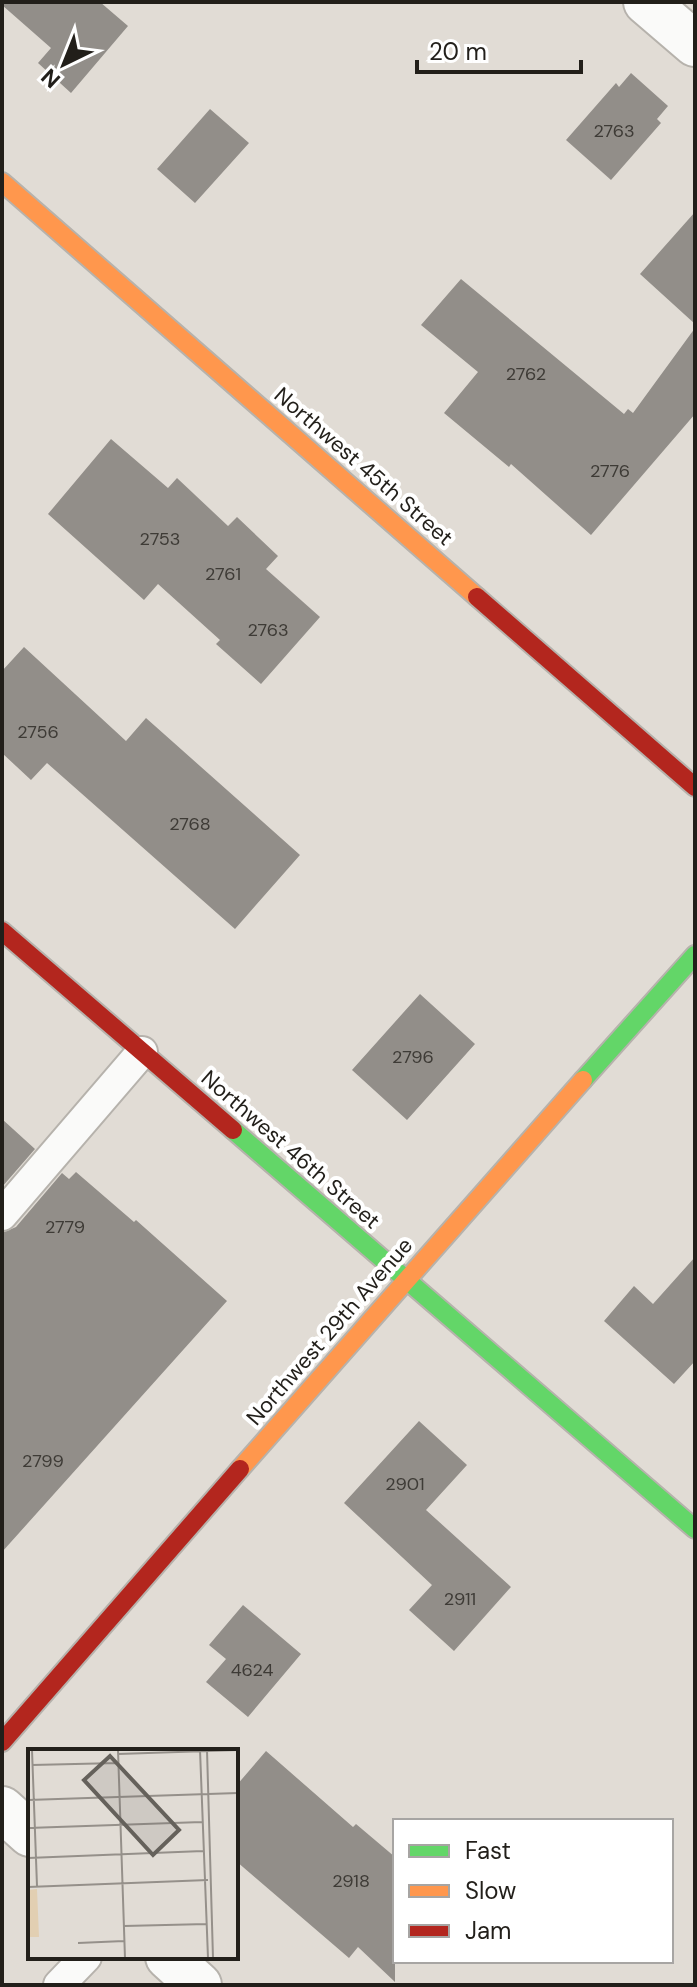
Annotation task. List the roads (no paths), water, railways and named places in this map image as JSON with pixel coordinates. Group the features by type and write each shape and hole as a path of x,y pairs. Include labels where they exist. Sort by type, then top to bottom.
{"street":[{"path":"646,2 695,44"},
{"name":"Northwest 45th Street","path":"2,182 695,787"},
{"name":"Northwest 46th Street","path":"2,931 695,1529"},
{"name":"Northwest 29th Avenue","path":"2,1742 405,1280 695,955"},
{"path":"2,1809 28,1832"},
{"path":"170,1959 199,1985"}],"lane":[{"path":"2,1215 142,1052"},
{"path":"59,1985 84,1959"}]}
